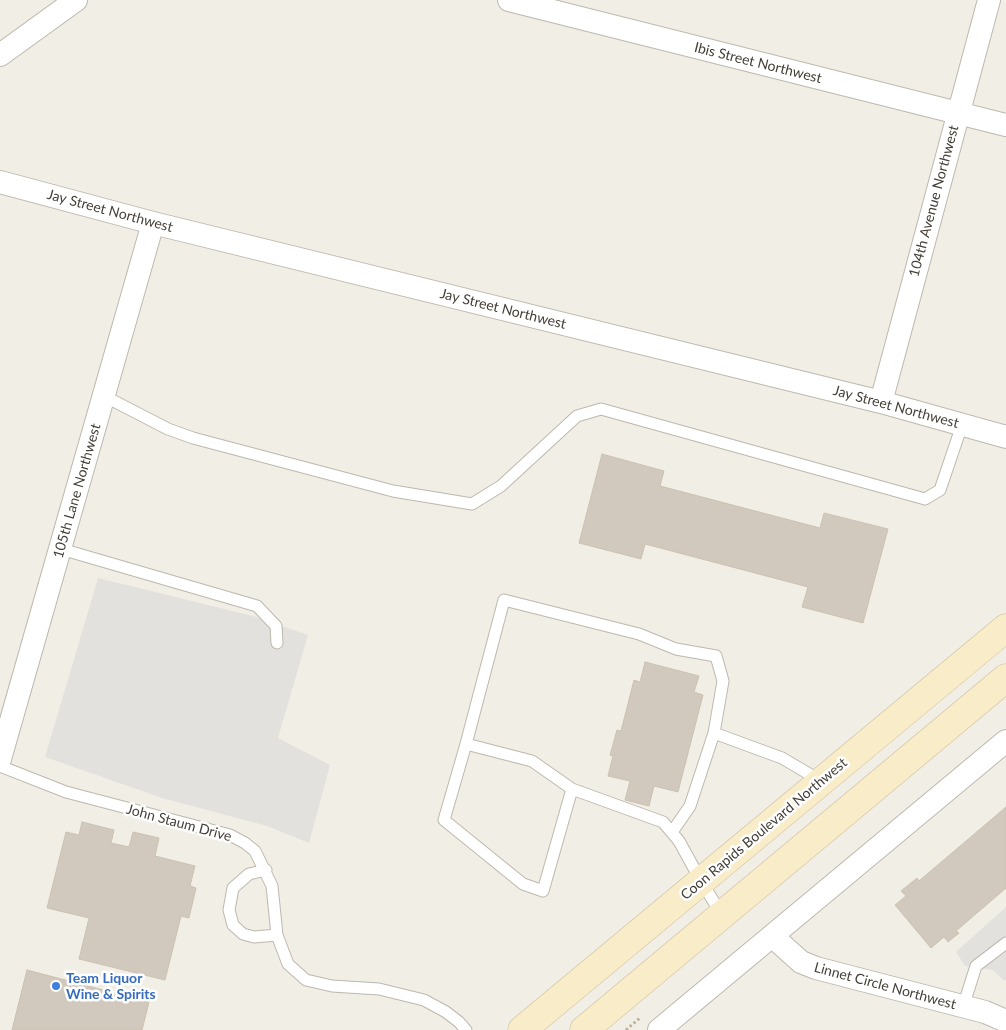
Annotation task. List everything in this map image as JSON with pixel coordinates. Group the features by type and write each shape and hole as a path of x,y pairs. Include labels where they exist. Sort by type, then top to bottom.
{"main road":[{"name":"Coon Rapids Boulevard Northwest","path":"522,1030 1006,628"},
{"path":"584,1030 1006,678"}],"street":[{"path":"0,55 76,0"},
{"name":"Ibis Street Northwest","path":"509,0 1006,125"},
{"name":"104th Avenue Northwest","path":"881,402 988,0"},
{"name":"Jay Street Northwest","path":"0,182 153,223 881,402 1006,437"},
{"name":"105th Lane Northwest","path":"0,759 153,223"},
{"path":"659,1030 1006,741"},
{"name":"Linnet Circle Northwest","path":"772,936 801,962 816,968 985,1012 1006,1021"}],"lane":[{"path":"104,396 168,429 192,438 393,492 472,504 501,486 578,416 601,409 925,498 940,490 962,425"},
{"path":"61,549 257,606 276,626 278,643"},
{"path":"572,788 543,891 523,884 444,820 504,600 639,634 676,649 716,656 723,681 714,733 690,806 672,832"},
{"path":"714,733 782,758 821,782"},
{"path":"466,744 532,761 572,788 663,822 680,840 701,881 722,915"},
{"name":"John Staum Drive","path":"0,766 66,792 230,835 245,843 255,851 266,870 272,886 277,935 288,964 306,980 332,986 379,989 424,1000 446,1012 466,1030"},
{"path":"266,870 249,874 233,888 229,910 233,925 243,934 254,937 277,935"},
{"path":"964,1007 976,966 1006,942"}],"shaded area":[{"path":"98,578 253,616 308,635 278,738 330,765 309,843 267,826 162,798 45,757"},
{"path":"1006,907 1006,979 1004,981 993,970 965,966 956,952"}],"building":[{"path":"602,454 664,471 660,486 820,528 824,513 888,529 863,623 802,607 808,587 645,544 641,559 579,543"},
{"path":"645,662 699,676 694,692 703,695 678,792 654,786 649,806 625,800 630,781 608,776 613,756 610,755 617,730 621,731 634,680 640,682"},
{"path":"1006,807 1006,888 956,931 959,933 948,942 944,937 931,948 895,905 906,896 901,891 917,878 919,881"},
{"path":"82,822 114,830 111,843 129,847 133,832 159,838 155,856 195,866 190,886 196,888 189,918 181,916 165,980 79,959 89,918 47,908 66,832 79,835"},
{"name":"Team Liquor Wine & Spirits","path":"27,970 149,1002 142,1030 12,1030"}],"place":[{"name":"Team Liquor Wine & Spirits","path":"56,986"}]}
